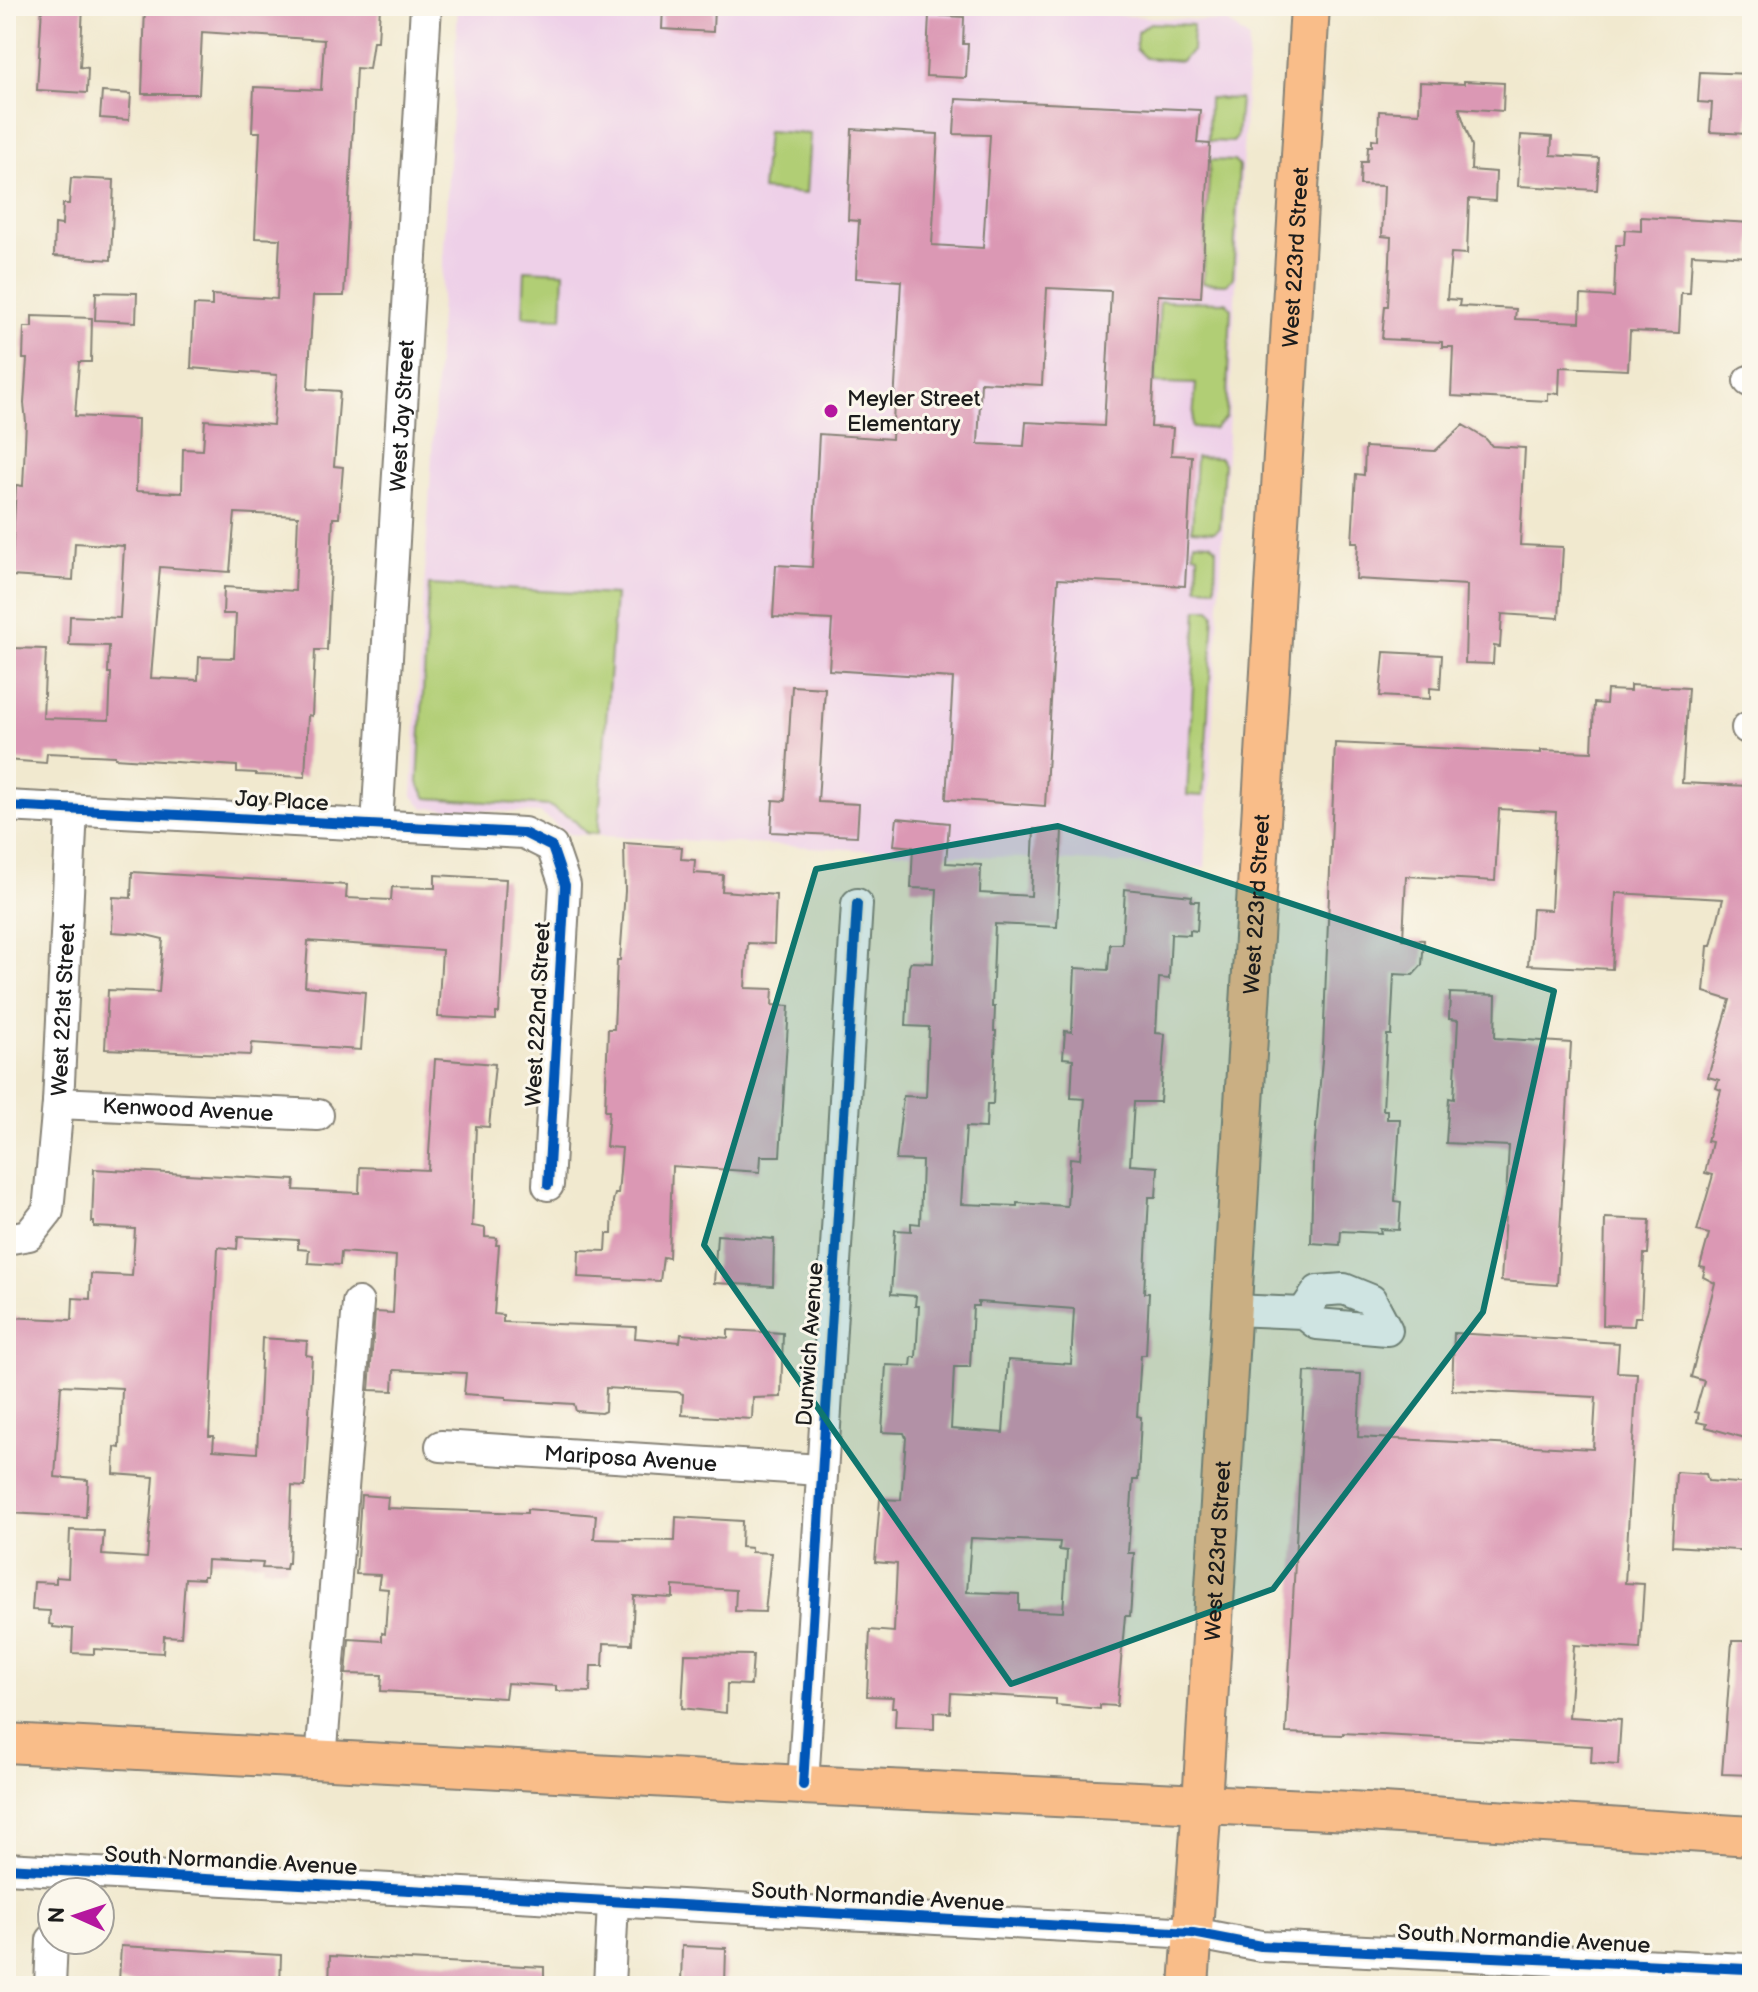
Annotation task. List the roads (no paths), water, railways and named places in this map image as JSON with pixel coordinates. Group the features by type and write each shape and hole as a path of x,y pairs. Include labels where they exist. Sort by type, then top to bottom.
{"main road":[{"name":"West 223rd Street","path":"1189,1986 1310,6"},
{"path":"6,1743 1202,1803 1752,1836"}],"street":[{"name":"West Jay Street","path":"377,825 426,6"},
{"name":"Jay Place","path":"6,806 524,833 552,847"},
{"name":"West 221st Street","path":"6,1239 29,1235 48,1211 58,1103 72,809"},
{"name":"West 222nd Street","path":"548,1185 565,885 552,847"},
{"name":"Dunwich Avenue","path":"803,1785 857,904"},
{"name":"Kenwood Avenue","path":"58,1103 318,1115"},
{"path":"321,1760 358,1303"},
{"path":"1232,1310 1303,1313"},
{"name":"Mariposa Avenue","path":"441,1446 821,1470"},
{"name":"South Normandie Avenue","path":"6,1868 37,1876"},
{"name":"South Normandie Avenue","path":"116,1883 613,1902 1193,1933 1261,1946 1746,1969"},
{"path":"609,1986 613,1902"},
{"path":"50,1986 51,1956"}],"place":[{"name":"Meyler Street Elementary","path":"831,411"}]}
